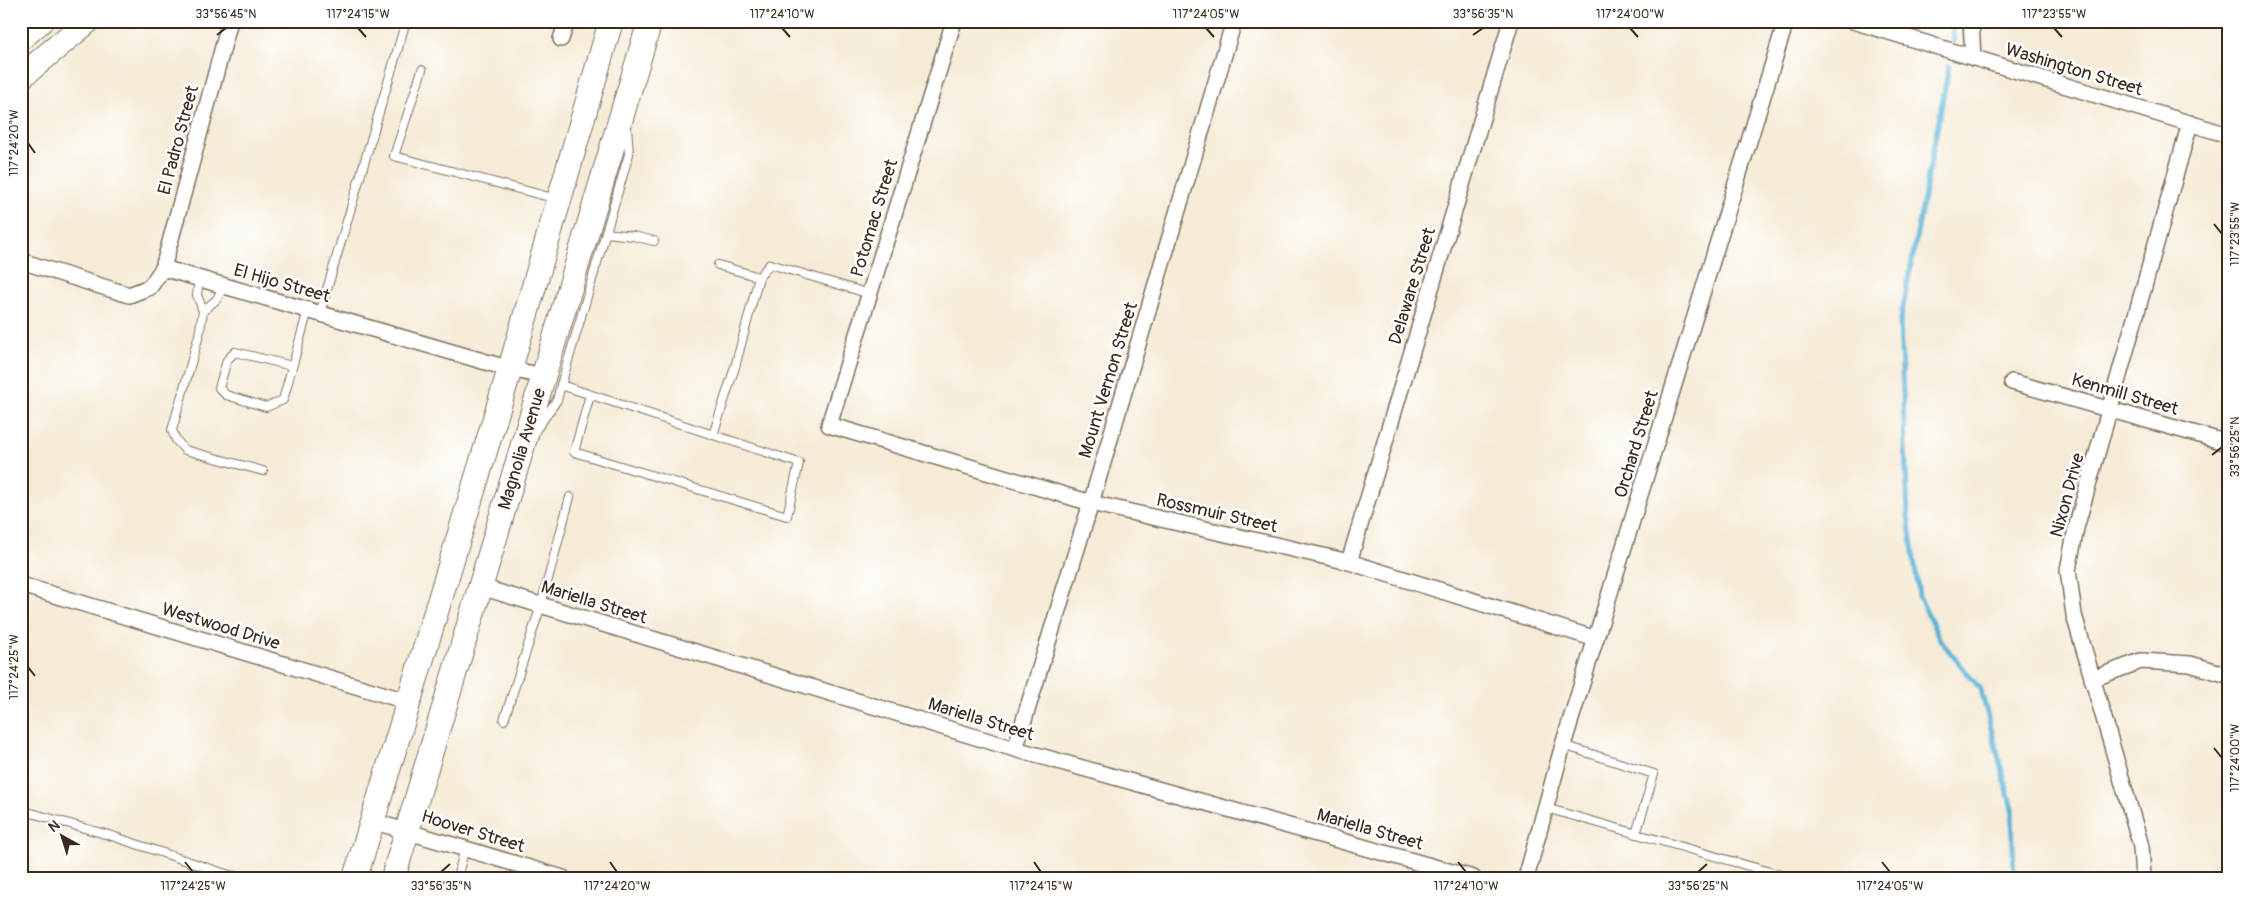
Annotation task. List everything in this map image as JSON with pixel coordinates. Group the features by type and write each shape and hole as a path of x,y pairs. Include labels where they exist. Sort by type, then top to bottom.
{"main road":[{"path":"21,38 41,21"},
{"path":"21,78 88,21"},
{"name":"Magnolia Avenue","path":"355,878 510,369 612,21"},
{"name":"Magnolia Avenue","path":"393,878 521,451 552,381 625,105 650,21"}],"street":[{"name":"El Padro Street","path":"163,268 230,21"},
{"path":"561,39 567,21"},
{"name":"Potomac Street","path":"829,425 954,21"},
{"name":"Mount Vernon Street","path":"1015,750 1091,503 1234,21"},
{"name":"Delaware Street","path":"1349,562 1511,21"},
{"name":"Orchard Street","path":"1526,878 1563,745 1786,21"},
{"name":"Washington Street","path":"1853,21 2228,135"},
{"path":"1971,21 1973,58"},
{"name":"Nixon Drive","path":"2143,878 2141,846 2074,615 2068,570 2076,528 2190,123"},
{"path":"21,261 129,295 150,287 163,268"},
{"name":"El Hijo Street","path":"163,268 552,381"},
{"name":"Kenmill Street","path":"2012,382 2110,408 2228,443"},
{"name":"Rossmuir Street","path":"829,425 1091,503 1349,562 1596,639"},
{"name":"Westwood Drive","path":"21,585 409,702"},
{"name":"Mariella Street","path":"481,587 1015,750 1474,878"},
{"path":"2092,679 2140,661 2190,664 2228,675"},
{"name":"Hoover Street","path":"372,821 563,878"}],"lane":[{"path":"292,366 235,352 227,360 219,388 226,395 266,407 283,400 292,366 314,312 406,21"},
{"path":"422,70 394,156 559,200"},
{"path":"590,395 574,452 787,516 799,463 552,381 606,233 629,154 625,105"},
{"path":"606,233 654,241"},
{"path":"713,435 735,367 759,277 770,264 870,294"},
{"path":"718,265 759,277"},
{"path":"199,279 197,295 203,311 199,335 172,430 185,450 263,471"},
{"path":"203,311 217,299 224,286"},
{"path":"504,720 541,606 570,497"},
{"path":"1563,745 1654,774 1636,834"},
{"path":"1546,808 1791,878"},
{"path":"21,810 112,836 229,875 250,878"},
{"path":"457,878 465,848"}],"waterway":[{"path":"1952,21 1954,42"},
{"path":"1949,66 1900,323 1908,516 1919,596 1940,640 1981,690 2012,809 2014,878"}]}
